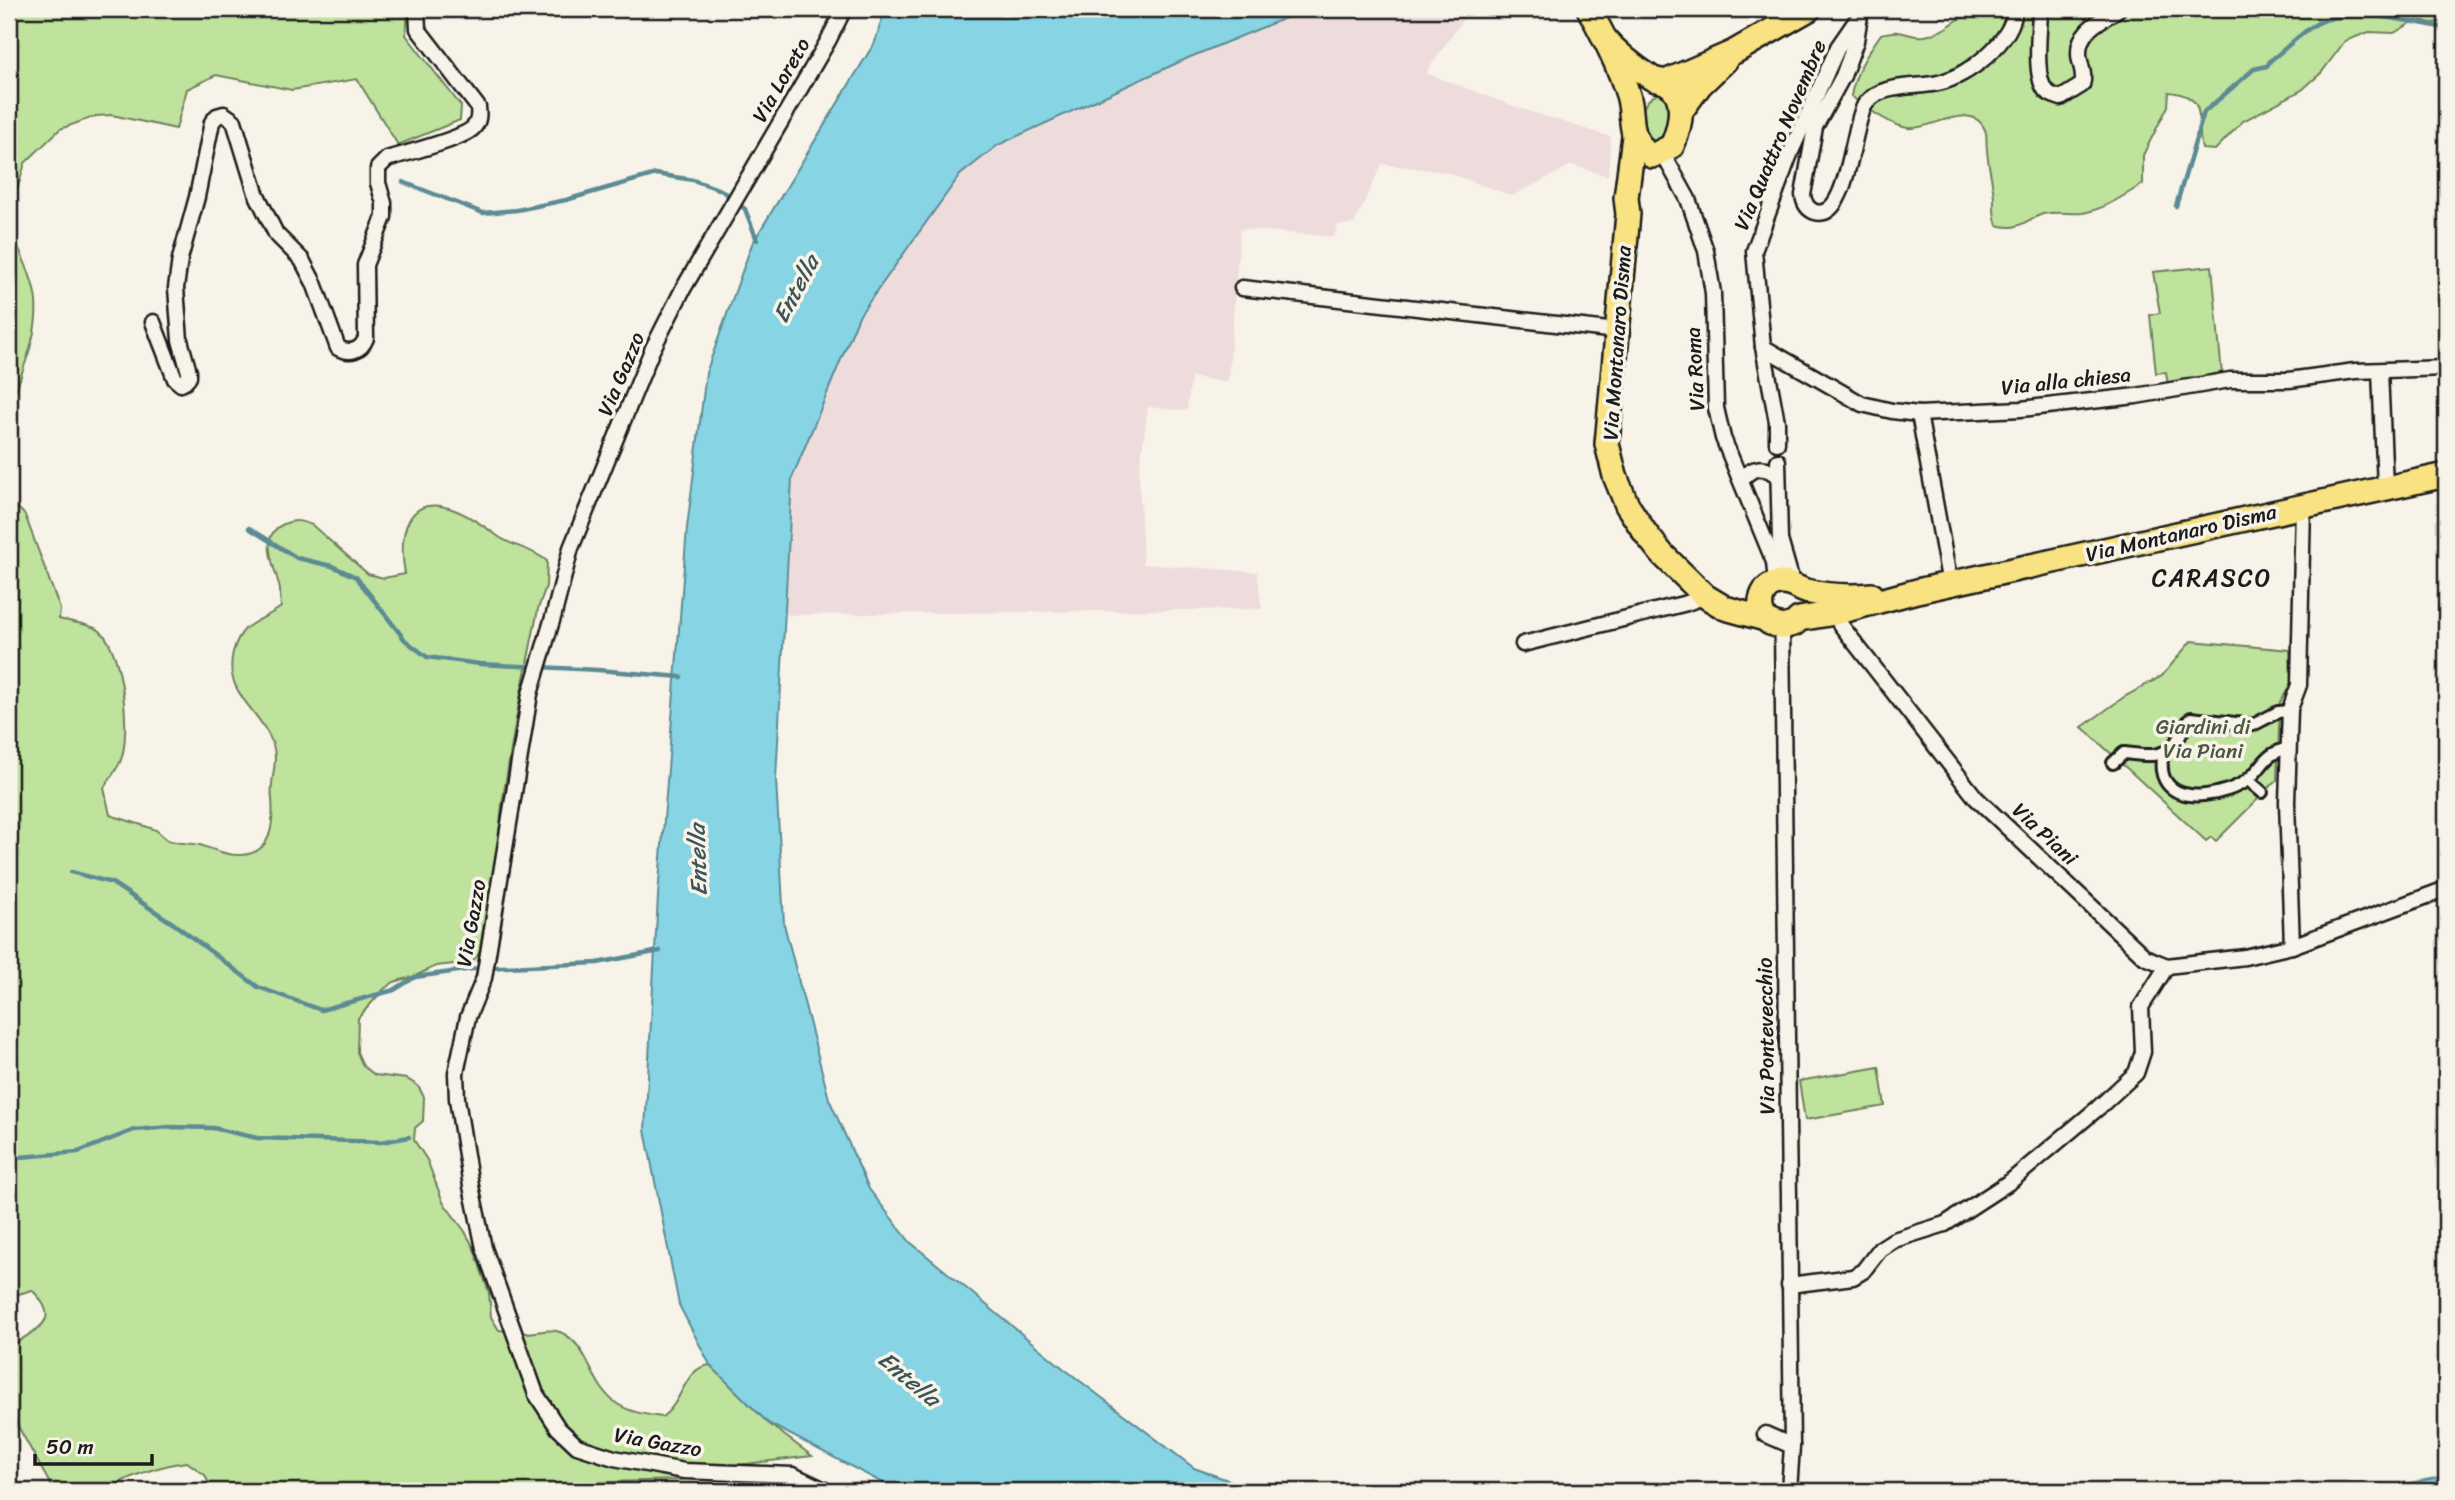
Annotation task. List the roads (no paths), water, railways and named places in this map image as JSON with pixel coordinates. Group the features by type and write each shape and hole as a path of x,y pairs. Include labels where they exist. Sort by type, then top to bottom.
{"main road":[{"path":"1589,9 1629,99 1634,136 1640,146 1657,154 1672,146 1680,130 1681,111 1676,92 1617,52 1604,38"},
{"path":"1629,99 1641,86 1734,52 1809,9"},
{"path":"1681,111 1700,85 1734,52"},
{"name":"Via Montanaro Disma","path":"1634,136 1626,198 1628,214 1607,444 1627,505 1646,534 1705,596 1725,608 1782,622 1835,613 1917,591 2446,475"},
{"name":"Via Montanaro Disma","path":"1628,214 1657,154"},
{"name":"Via Montanaro Disma","path":"1683,575 1730,595 1746,598 1782,588 1823,595 1858,596 1917,591"},
{"path":"1782,588 1804,601 1802,614 1782,622 1760,608 1782,588"}],"street":[{"path":"153,322 175,379 178,383 185,383 189,372 180,340 176,288 180,259 197,197 212,122 216,116 224,114 234,121 256,193 276,234 302,260 314,283 338,348 349,352 364,344 365,265 384,217 378,168 387,159 461,135 473,128 479,117 478,107 418,29 417,9"},
{"name":"Via Loreto","path":"752,170 844,9"},
{"path":"1861,12 1856,41 1843,76 1815,127 1803,195 1807,205 1815,212 1826,212 1835,205 1851,160 1859,116 1866,102 1899,87 1939,83 1965,71 1991,53 2014,22 2015,9"},
{"path":"2040,9 2041,84 2048,94 2061,98 2082,85 2084,76 2079,52 2082,37 2088,29 2118,9"},
{"name":"Via Quattro Novembre","path":"1777,443 1777,422 1763,347 1754,251 1790,154 1838,47 1861,12"},
{"name":"Via Roma","path":"1657,154 1688,199 1706,251 1713,293 1716,408 1723,438 1782,588"},
{"name":"Via Gazzo","path":"752,170 683,289 652,350 571,548 530,694 484,978 468,1017 459,1054 457,1099 484,1248 536,1394 558,1428 577,1446 614,1458 684,1471 793,1475 827,1491"},
{"path":"1242,288 1617,331"},
{"name":"Via alla chiesa","path":"1763,347 1862,404 1919,414 2021,409 2136,396 2230,380 2289,380 2355,371 2446,368"},
{"path":"2384,371 2385,487"},
{"path":"1919,414 1950,584"},
{"path":"1778,461 1782,588"},
{"path":"1741,481 1746,473 1754,468 1772,471 1778,477"},
{"path":"2292,946 2287,802 2290,711 2299,685 2303,505"},
{"path":"1523,644 1687,603 1705,596"},
{"name":"Via Piani","path":"1835,613 1840,624 1976,798 2145,957 2167,967"},
{"name":"Via Pontevecchio","path":"1782,622 1792,1449 1789,1491"},
{"path":"2113,763 2124,753 2144,757 2162,753 2174,744 2191,718 2248,726 2278,712 2290,711"},
{"path":"2162,753 2163,777 2174,789 2183,793 2210,794 2233,788 2248,779 2275,751 2289,748"},
{"path":"2248,779 2262,792"},
{"path":"1789,1285 1853,1277 1863,1271 1880,1249 1894,1240 1944,1224 2011,1181 2098,1108 2136,1073 2143,1052 2141,1007 2167,967 2245,957 2292,946 2446,889"},
{"path":"1765,1434 1792,1449"}],"water":[{"name":"Entella","path":"885,9 1307,9 1188,58 998,145 960,175 859,316 792,478 776,779 784,924 829,1099 869,1189 910,1242 1063,1368 1194,1468 1259,1491 898,1491 768,1423 710,1365 679,1305 645,1130 658,896 687,528 706,373 752,244 875,42"},
{"path":"2446,1476 2446,1491 2369,1491"}],"waterway":[{"path":"2176,206 2204,112 2254,69 2267,66 2318,23 2331,18 2364,16 2446,28"},
{"path":"403,182 483,213 517,210 566,200 656,174 693,180 721,190 745,209 757,240"},
{"path":"249,528 297,558 332,566 356,577 405,640 427,657 480,664 681,677"},
{"path":"71,872 112,883 174,924 258,987 321,1010 394,990 415,977 480,968 597,963 660,951"},
{"path":"9,1158 78,1152 134,1130 170,1127 213,1128 257,1138 381,1142 409,1137"}],"district":[{"name":"CARASCO","path":"2212,578"}],"park label":[{"name":"Giardini di Via Piani","path":"2203,739"}]}
